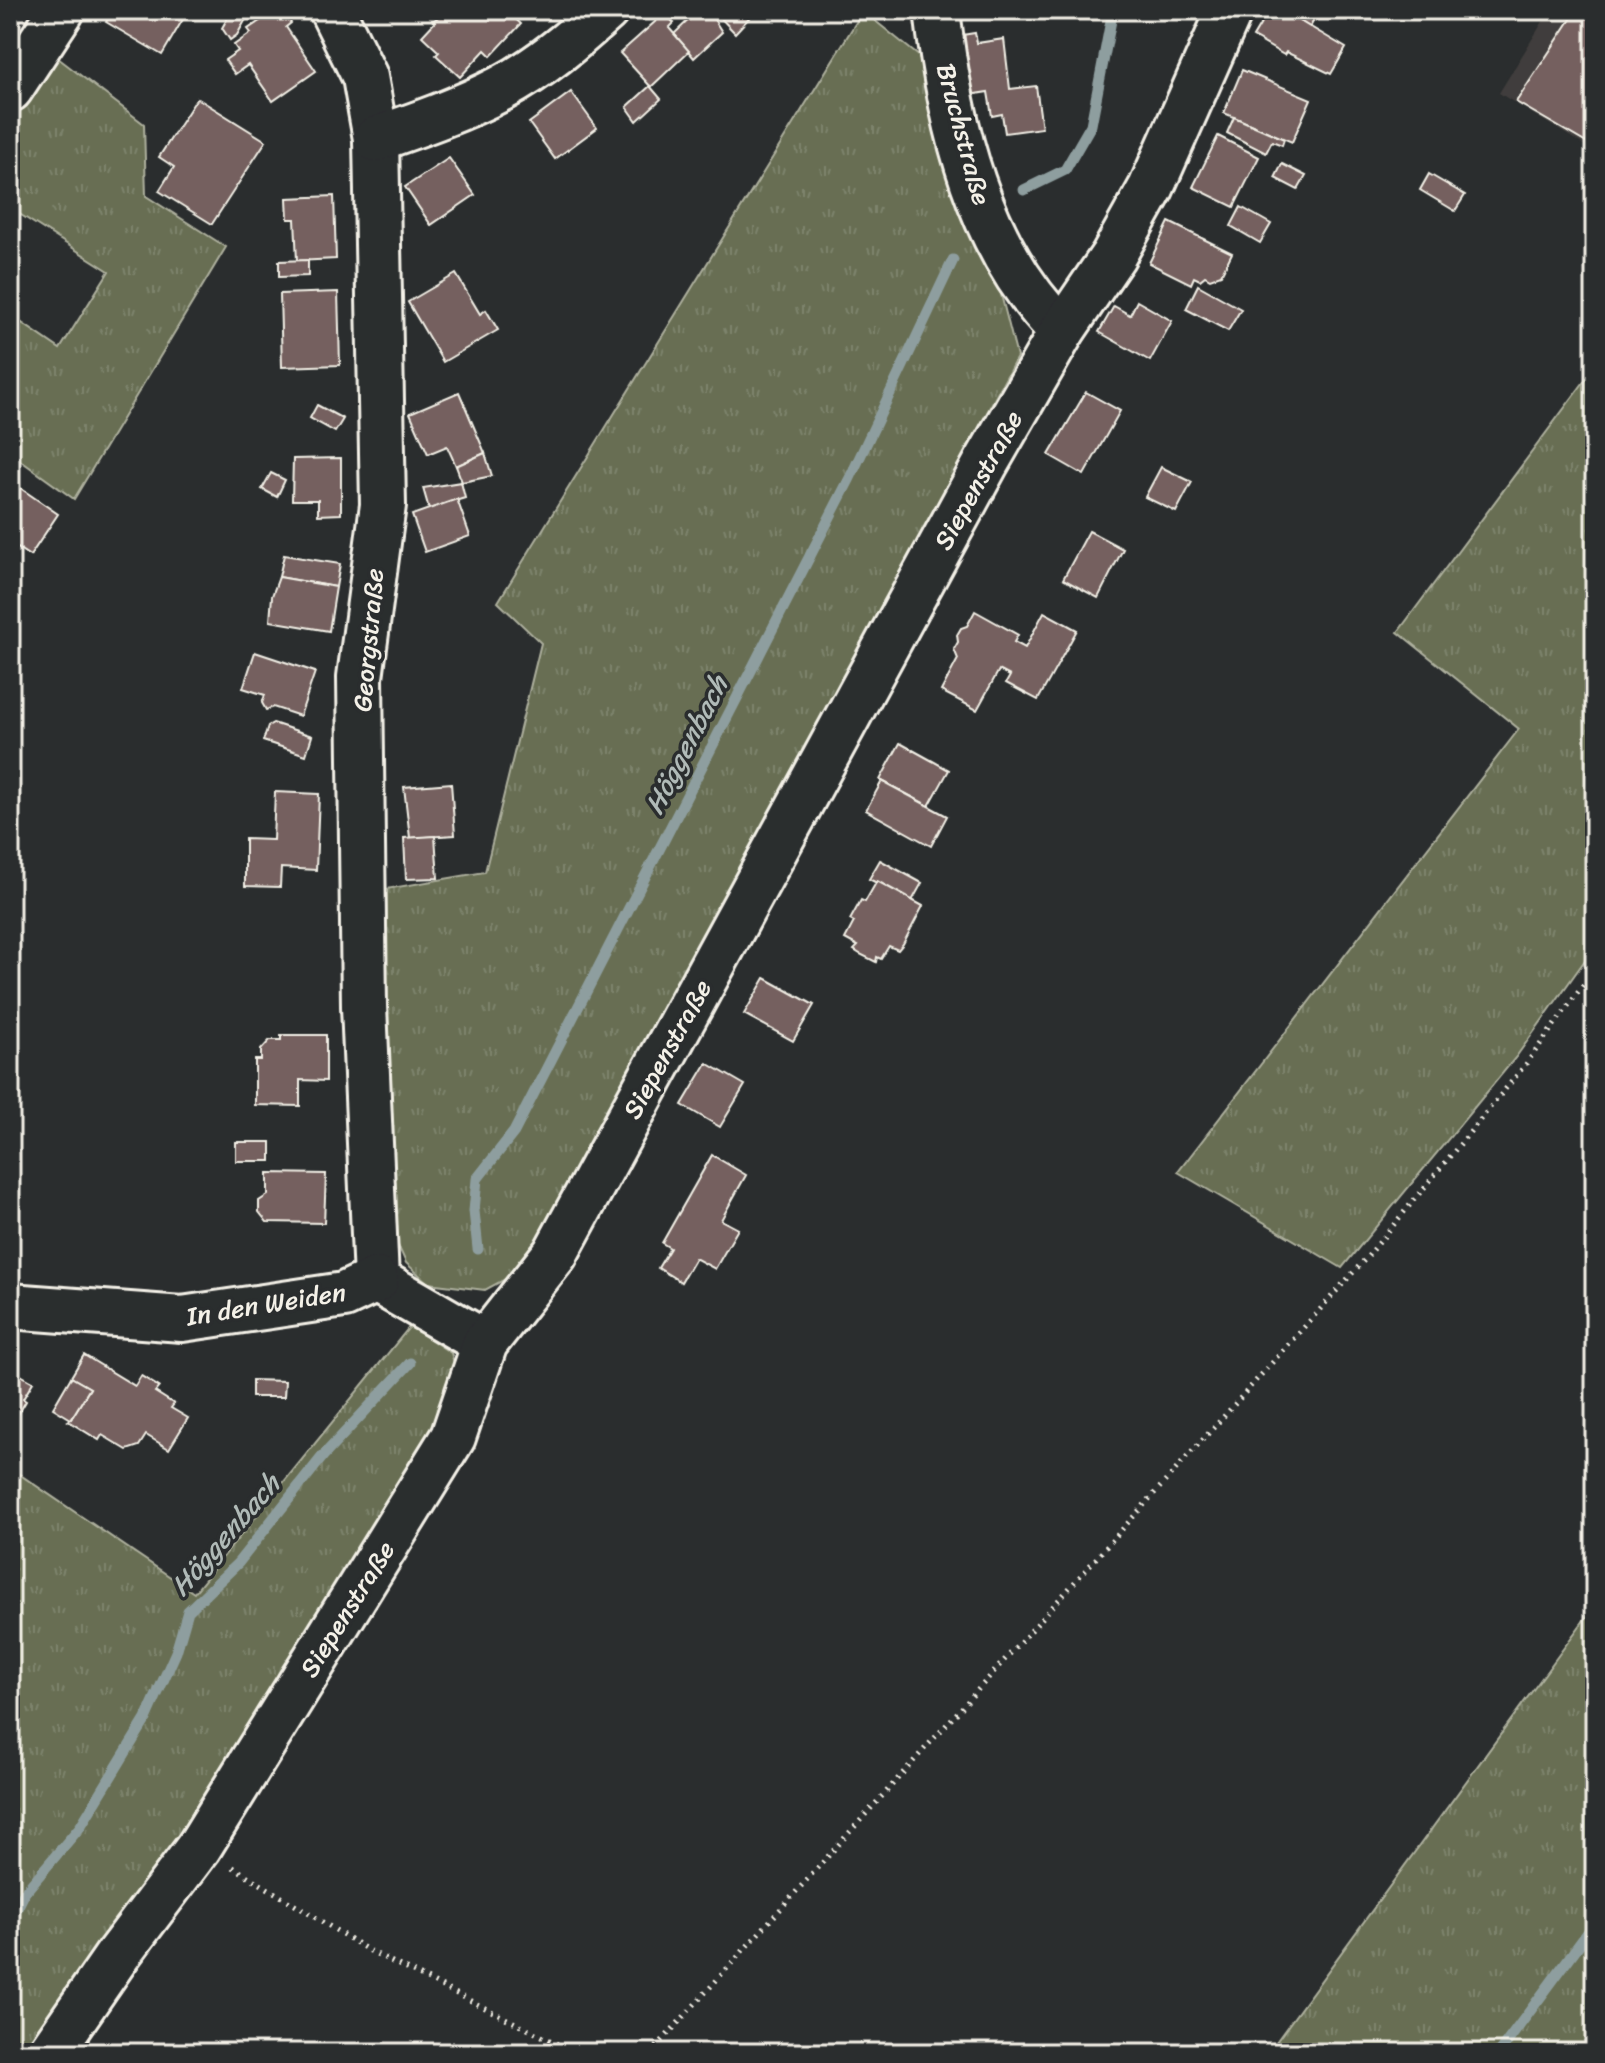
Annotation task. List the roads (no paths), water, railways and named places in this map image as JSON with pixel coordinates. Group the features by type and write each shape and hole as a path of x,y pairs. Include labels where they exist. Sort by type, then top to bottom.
{"street":[{"path":"10,89 62,10"},
{"name":"Georgstraße","path":"332,10 365,77 376,139 383,505 360,677 364,1006 376,1280"},
{"path":"376,139 431,120 503,88 551,56 606,10"},
{"name":"Bruchstraße","path":"937,10 944,61 964,154 986,217 1031,297 1062,331"},
{"name":"Siepenstraße","path":"50,2053 119,1953 199,1847 453,1437 485,1343 555,1254 986,463 1062,331 1113,256 1151,188 1230,10"},
{"path":"376,1280 485,1343"},
{"name":"In den Weiden","path":"10,1306 182,1319 344,1295 376,1280"}],"waterway":[{"path":"1024,190 1065,170 1091,125 1113,10"},
{"name":"Höggenbach","path":"478,1249 474,1211 477,1179 514,1132 850,478 953,260"},
{"name":"Höggenbach","path":"10,1922 25,1892 80,1827 146,1719 176,1652 188,1611 238,1563 323,1456 410,1363"},
{"path":"1499,2053 1595,1923"}]}
